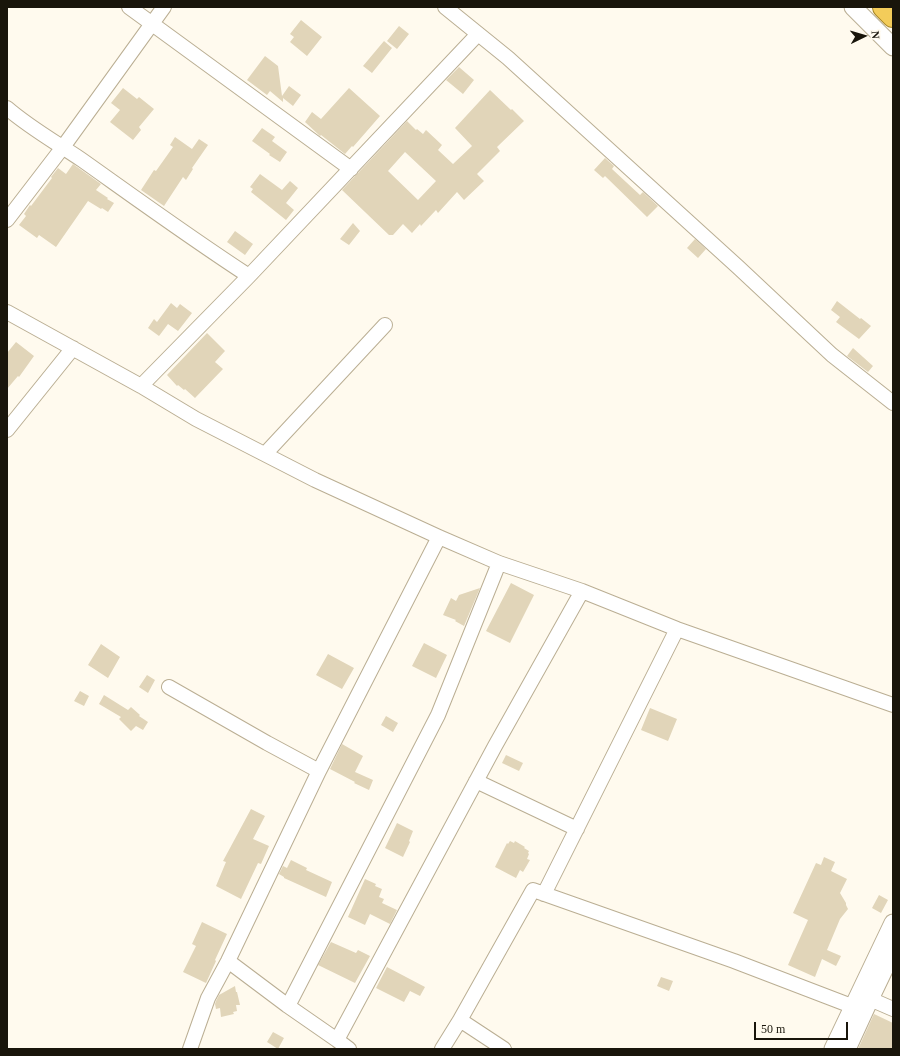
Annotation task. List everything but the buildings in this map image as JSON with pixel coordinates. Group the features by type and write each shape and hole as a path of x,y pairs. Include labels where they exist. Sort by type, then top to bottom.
{"highway":[{"path":"884,7 893,16"}],"street":[{"path":"130,7 351,169"},
{"path":"7,220 63,147 164,7"},
{"path":"445,7 508,58 715,245 832,355 893,403"},
{"path":"853,7 893,47"},
{"path":"141,386 249,276 478,34"},
{"path":"7,108 16,116 249,276"},
{"path":"7,312 141,386 196,419 315,480 439,537 499,563 582,591 677,629 893,705"},
{"path":"265,454 385,325"},
{"path":"7,430 73,348"},
{"path":"190,1049 208,998 228,961 319,771 439,537"},
{"path":"288,1006 438,715 499,563"},
{"path":"337,1040 476,781 582,591"},
{"path":"544,894 677,629"},
{"path":"169,687 319,771"},
{"path":"476,781 576,829"},
{"path":"442,1049 534,890 863,1005 893,1009"},
{"path":"847,1049 893,923"},
{"path":"833,1049 863,1005 893,951"},
{"path":"228,961 349,1049"},
{"path":"460,1020 504,1049"}]}
